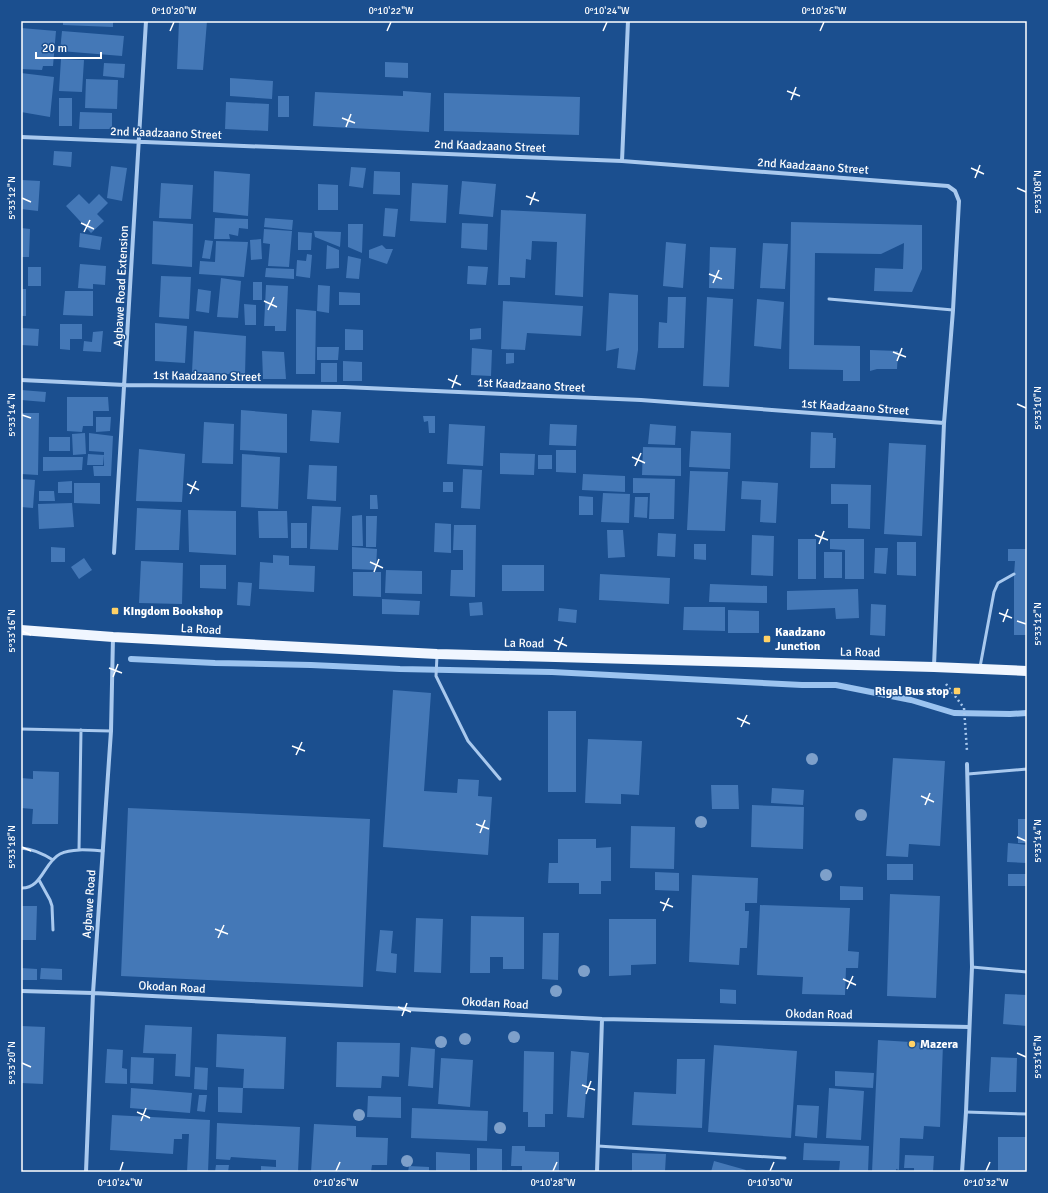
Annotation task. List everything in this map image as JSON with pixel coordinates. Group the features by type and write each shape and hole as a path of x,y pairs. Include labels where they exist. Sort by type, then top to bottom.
{"main road":[{"name":"La Road","path":"21,630 113,637 437,654 934,667 1027,671"}],"street":[{"name":"Agbawe Road Extension","path":"114,553 146,21"},
{"path":"622,161 628,21"},
{"name":"2nd Kaadzaano Street","path":"21,137 622,161 948,186 955,191 960,201 953,310"},
{"path":"934,667 944,423 953,310"},
{"name":"1st Kaadzaano Street","path":"21,380 125,385 344,387 641,400 944,423"},
{"name":"Agbawe Road","path":"86,1172 93,992 111,731 113,637"},
{"path":"962,1172 972,967 968,764"},
{"name":"Okodan Road","path":"21,991 93,992 602,1019 969,1027"},
{"path":"597,1172 602,1019"}],"lane":[{"path":"829,299 953,310"},
{"path":"980,669 994,592 998,583 1014,574"},
{"path":"437,654 436,676 468,742 500,779"},
{"path":"21,729 111,731"},
{"path":"79,850 81,730"},
{"path":"968,774 1027,769"},
{"path":"21,848 41,852 53,860"},
{"path":"21,888 32,886 39,880 53,860 61,853 79,850 103,850"},
{"path":"39,880 52,906 54,930"},
{"path":"972,967 1027,972"},
{"path":"966,1112 1027,1114"},
{"path":"598,1146 785,1158"}],"path":[{"path":"934,667 964,708 968,764"}],"building":[{"path":"63,21 113,21 113,27 63,25"},
{"path":"179,21 207,21 203,70 177,69"},
{"path":"21,28 56,31 53,66 43,66 42,70 21,69"},
{"path":"62,31 124,36 122,56 60,51"},
{"path":"61,59 84,60 82,92 59,91"},
{"path":"385,62 408,63 408,78 385,77"},
{"path":"104,63 125,64 124,78 103,76"},
{"path":"21,73 54,77 50,117 21,112"},
{"path":"230,78 273,81 272,99 230,96"},
{"path":"86,79 118,80 117,109 85,108"},
{"path":"403,91 431,93 429,132 313,126 315,92 403,96"},
{"path":"444,93 580,97 579,135 444,131"},
{"path":"278,96 289,96 289,117 278,117"},
{"path":"59,98 72,98 72,126 59,126"},
{"path":"226,102 269,104 268,131 225,129"},
{"path":"80,112 112,113 112,129 79,129"},
{"path":"54,151 72,152 71,167 53,165"},
{"path":"111,166 127,168 122,201 107,198"},
{"path":"351,167 366,168 363,188 349,186"},
{"path":"214,171 250,174 248,216 213,212"},
{"path":"374,171 400,172 400,195 373,194"},
{"path":"21,180 40,181 38,211 21,209"},
{"path":"462,181 496,184 493,217 459,214"},
{"path":"161,183 193,185 191,219 159,218"},
{"path":"412,183 448,185 446,223 410,221"},
{"path":"318,184 338,185 338,210 318,210"},
{"path":"79,194 89,204 99,194 108,203 97,214 104,221 91,233 66,206"},
{"path":"385,208 398,209 395,237 383,236"},
{"path":"501,210 586,214 583,297 555,295 557,242 532,241 531,260 526,259 525,278 510,277 510,285 498,285"},
{"path":"215,218 248,219 248,229 239,228 238,236 229,234 230,239 214,239"},
{"path":"265,218 293,220 292,230 264,227"},
{"path":"153,221 193,224 192,267 152,264"},
{"path":"791,222 922,225 922,269 912,292 874,291 875,268 903,269 904,243 881,254 815,253 814,345 860,346 860,381 843,381 843,370 789,369"},
{"path":"462,223 488,224 487,250 461,248"},
{"path":"348,224 363,224 362,253 348,247"},
{"path":"21,228 30,229 29,257 21,257"},
{"path":"264,229 292,231 289,267 268,266 270,244 263,243"},
{"path":"314,231 341,232 340,247 315,237"},
{"path":"298,232 312,233 311,250 298,250"},
{"path":"80,233 102,237 100,250 79,247"},
{"path":"261,239 262,259 251,260 250,240"},
{"path":"205,240 213,241 210,259 202,258"},
{"path":"216,241 248,242 244,277 199,274 200,261 215,262"},
{"path":"666,242 686,244 683,288 663,286"},
{"path":"763,243 788,244 785,289 760,288"},
{"path":"327,245 339,250 339,268 326,269"},
{"path":"382,245 386,249 393,249 387,264 369,258 369,250"},
{"path":"710,247 736,248 734,289 709,288"},
{"path":"307,254 312,255 310,278 296,276 297,260 306,261"},
{"path":"348,256 361,259 359,279 346,278"},
{"path":"80,264 106,266 105,285 93,284 93,289 78,288"},
{"path":"468,266 488,267 486,285 467,284"},
{"path":"28,267 41,267 41,286 28,286"},
{"path":"266,268 294,269 294,279 265,277"},
{"path":"161,276 191,277 189,319 159,317"},
{"path":"221,278 241,281 238,318 217,317"},
{"path":"253,282 262,282 262,300 253,300"},
{"path":"266,285 288,286 286,331 275,331 275,326 264,326"},
{"path":"318,285 330,286 329,313 317,311"},
{"path":"21,289 26,289 26,316 21,316"},
{"path":"198,289 211,291 209,313 196,311"},
{"path":"65,291 93,291 93,316 63,315"},
{"path":"339,292 360,293 360,305 339,305"},
{"path":"609,293 638,295 638,350 635,370 617,368 619,348 606,351"},
{"path":"668,297 686,297 684,348 658,348 659,322 667,323"},
{"path":"707,297 733,299 729,387 703,386"},
{"path":"757,299 784,302 781,349 754,346"},
{"path":"503,301 583,306 581,336 527,333 525,350 501,349"},
{"path":"244,304 256,305 256,325 245,325"},
{"path":"296,309 316,311 315,374 296,374"},
{"path":"155,323 187,326 185,363 155,361"},
{"path":"60,324 82,324 82,339 70,339 70,350 60,349"},
{"path":"21,328 39,329 38,346 21,345"},
{"path":"481,328 481,339 470,340 470,329"},
{"path":"345,329 363,330 363,350 345,350"},
{"path":"103,331 101,352 83,351 84,341 92,342 93,332"},
{"path":"194,331 246,336 245,375 192,372"},
{"path":"317,347 339,347 338,360 317,360"},
{"path":"472,348 492,350 491,376 471,375"},
{"path":"870,350 898,351 897,369 877,369 870,371"},
{"path":"262,351 284,352 286,379 263,379"},
{"path":"506,353 514,353 514,363 506,364"},
{"path":"343,361 362,362 362,381 343,381"},
{"path":"321,363 337,363 337,382 321,382"},
{"path":"21,390 46,392 45,402 21,400"},
{"path":"67,397 108,397 109,411 93,411 93,426 83,426 82,432 67,431"},
{"path":"241,410 287,414 287,453 240,450"},
{"path":"312,410 341,412 339,443 310,441"},
{"path":"21,413 39,413 38,475 21,474"},
{"path":"423,416 435,416 435,433 429,433 428,421 424,422"},
{"path":"96,417 111,417 110,431 96,432"},
{"path":"204,422 234,424 233,464 202,463"},
{"path":"449,424 485,426 483,466 447,464"},
{"path":"550,424 577,425 576,446 549,445"},
{"path":"650,424 676,426 675,445 648,444"},
{"path":"691,431 731,433 730,469 689,467"},
{"path":"811,432 833,433 833,438 836,438 835,468 810,468"},
{"path":"85,433 86,454 73,455 72,434"},
{"path":"89,433 113,436 111,476 94,476 93,466 104,466 104,452 89,451"},
{"path":"49,437 70,437 70,451 49,451"},
{"path":"889,443 926,445 922,536 884,534"},
{"path":"643,447 681,448 681,476 642,475"},
{"path":"139,449 185,454 182,502 136,501"},
{"path":"556,450 576,450 576,473 556,472"},
{"path":"500,453 535,454 534,475 500,474"},
{"path":"88,454 104,455 103,465 87,465"},
{"path":"242,454 280,457 278,509 241,507"},
{"path":"538,455 552,455 552,469 538,469"},
{"path":"43,457 83,457 82,470 43,471"},
{"path":"309,465 337,466 336,501 307,499"},
{"path":"463,469 482,470 480,509 461,508"},
{"path":"690,471 728,472 725,531 687,530"},
{"path":"583,474 625,476 625,492 582,490"},
{"path":"633,478 675,479 674,519 649,519 650,493 633,493"},
{"path":"21,479 35,480 33,508 21,507"},
{"path":"72,481 72,493 58,493 58,482"},
{"path":"742,481 778,483 776,523 760,522 761,500 741,499"},
{"path":"443,482 453,482 453,492 443,492"},
{"path":"74,483 100,483 100,504 74,503"},
{"path":"831,484 871,485 870,529 848,528 848,504 831,504"},
{"path":"39,491 54,491 55,501 39,501"},
{"path":"603,493 630,494 629,523 601,522"},
{"path":"370,495 377,495 378,509 370,509"},
{"path":"579,496 593,497 593,515 579,515"},
{"path":"635,497 648,497 647,518 634,517"},
{"path":"72,503 74,527 39,529 38,504"},
{"path":"312,506 341,507 338,550 310,549"},
{"path":"137,508 181,510 179,550 135,550"},
{"path":"188,510 236,511 236,555 189,552"},
{"path":"258,511 287,511 288,538 259,538"},
{"path":"362,515 363,546 352,546 352,516"},
{"path":"366,516 377,516 376,547 366,547"},
{"path":"291,523 307,523 307,548 291,548"},
{"path":"435,523 451,524 451,553 434,552"},
{"path":"454,525 476,525 475,597 450,596 451,570 463,570 463,550 453,550"},
{"path":"607,530 623,530 625,557 608,558"},
{"path":"658,533 676,534 675,557 657,556"},
{"path":"752,535 774,536 773,576 751,575"},
{"path":"798,539 816,539 816,579 798,579"},
{"path":"830,539 864,539 864,579 845,579 845,550 830,549"},
{"path":"897,542 916,542 916,576 897,575"},
{"path":"694,544 706,544 706,560 694,559"},
{"path":"51,547 65,548 65,562 51,562"},
{"path":"352,547 377,549 376,570 352,569"},
{"path":"875,548 888,548 886,574 874,573"},
{"path":"1008,549 1027,549 1027,635 1014,635 1015,561 1008,561"},
{"path":"824,552 842,552 842,578 824,578"},
{"path":"273,555 289,556 289,565 315,566 314,592 259,589 260,562 273,563"},
{"path":"84,558 92,570 79,579 71,567"},
{"path":"141,561 183,563 182,604 139,603"},
{"path":"200,565 226,565 226,589 200,588"},
{"path":"502,565 544,565 544,591 502,591"},
{"path":"386,570 422,571 422,594 385,593"},
{"path":"353,572 381,572 381,597 353,596"},
{"path":"600,574 670,578 669,604 599,600"},
{"path":"238,582 252,583 250,606 237,605"},
{"path":"710,584 767,586 767,603 709,602"},
{"path":"858,589 859,618 836,619 835,608 787,610 787,591"},
{"path":"382,599 420,601 419,615 382,614"},
{"path":"482,602 483,615 470,616 469,603"},
{"path":"871,604 886,605 885,636 870,635"},
{"path":"684,607 725,607 725,631 683,630"},
{"path":"559,608 577,610 576,623 558,621"},
{"path":"728,610 759,611 759,633 728,633"},
{"path":"393,690 431,693 424,791 457,793 458,779 479,780 478,796 492,797 488,855 383,847"},
{"path":"548,711 576,711 576,792 548,792"},
{"path":"588,739 642,741 639,795 621,794 621,804 585,803"},
{"path":"893,758 945,761 940,846 909,844 908,857 886,856"},
{"path":"33,771 59,772 58,824 32,824 33,809 21,808 21,778 33,779"},
{"path":"711,785 738,785 739,809 712,809"},
{"path":"772,788 804,790 803,805 771,803"},
{"path":"752,805 804,807 803,849 751,847"},
{"path":"128,808 370,819 363,987 121,976"},
{"path":"1018,819 1027,819 1027,843 1018,843"},
{"path":"631,826 675,827 674,869 630,868"},
{"path":"558,839 596,839 596,848 611,847 611,881 601,881 601,894 579,894 579,883 548,883 549,863 558,863"},
{"path":"1008,843 1027,845 1027,863 1007,862"},
{"path":"887,864 913,864 913,880 887,880"},
{"path":"655,872 679,873 679,891 655,890"},
{"path":"1008,874 1027,874 1027,886 1008,886"},
{"path":"692,875 758,878 757,903 745,903 745,911 749,911 747,948 740,948 739,965 689,962"},
{"path":"840,886 863,887 863,900 840,900"},
{"path":"890,894 940,896 936,998 887,996"},
{"path":"760,905 850,908 848,951 859,952 858,968 846,968 845,995 802,994 803,977 757,975"},
{"path":"21,906 37,906 36,940 21,940"},
{"path":"471,916 524,917 524,969 503,969 503,957 490,957 490,973 470,973"},
{"path":"416,918 443,919 441,973 414,972"},
{"path":"609,919 656,919 656,964 631,965 631,975 609,976"},
{"path":"380,930 393,931 391,953 397,954 396,973 376,971"},
{"path":"543,933 559,933 558,980 542,979"},
{"path":"21,968 37,969 37,980 21,980"},
{"path":"41,968 62,969 62,980 40,979"},
{"path":"720,989 736,990 736,1004 720,1003"},
{"path":"1005,994 1027,995 1027,1026 1003,1024"},
{"path":"145,1025 192,1027 190,1077 175,1076 176,1054 143,1053"},
{"path":"21,1026 45,1027 43,1084 21,1083"},
{"path":"217,1034 286,1037 284,1089 243,1088 244,1069 216,1067"},
{"path":"878,1040 943,1044 940,1127 924,1126 923,1139 900,1138 899,1170 896,1169 896,1172 872,1172"},
{"path":"337,1042 400,1043 399,1077 382,1076 381,1088 336,1087"},
{"path":"714,1045 797,1051 791,1138 708,1132"},
{"path":"411,1047 435,1049 433,1088 408,1086"},
{"path":"107,1049 123,1050 122,1068 127,1069 127,1084 105,1083"},
{"path":"524,1051 554,1052 553,1114 545,1114 545,1127 528,1127 528,1112 523,1112"},
{"path":"571,1051 589,1053 584,1118 567,1117"},
{"path":"131,1057 154,1058 153,1084 130,1083"},
{"path":"991,1057 1017,1058 1016,1092 989,1092"},
{"path":"441,1058 473,1060 470,1107 438,1104"},
{"path":"677,1059 705,1059 702,1128 632,1125 634,1092 676,1094"},
{"path":"195,1067 208,1068 207,1090 194,1089"},
{"path":"835,1071 874,1073 873,1088 835,1086"},
{"path":"218,1087 243,1088 242,1113 218,1112"},
{"path":"131,1088 192,1093 190,1113 130,1108"},
{"path":"829,1088 864,1091 861,1140 826,1138"},
{"path":"199,1095 207,1095 205,1112 197,1111"},
{"path":"368,1096 401,1097 401,1118 367,1117"},
{"path":"797,1105 819,1106 817,1138 795,1136"},
{"path":"412,1108 488,1111 487,1141 411,1138"},
{"path":"112,1115 210,1120 208,1172 187,1172 189,1134 182,1134 182,1139 174,1139 173,1154 110,1150"},
{"path":"217,1123 300,1127 298,1172 261,1172 261,1166 276,1167 276,1160 231,1157 230,1160 216,1159"},
{"path":"314,1124 356,1126 356,1137 388,1138 387,1165 372,1165 371,1172 311,1172"},
{"path":"998,1137 1027,1137 1027,1172 998,1172"},
{"path":"804,1143 869,1146 868,1172 839,1172 840,1161 803,1160"},
{"path":"512,1146 525,1146 525,1151 559,1152 559,1172 522,1172 522,1166 511,1166"},
{"path":"477,1148 502,1149 502,1172 477,1172"},
{"path":"436,1152 470,1154 470,1172 436,1172"},
{"path":"632,1153 666,1154 665,1172 632,1172"},
{"path":"905,1155 934,1156 933,1172 914,1172 914,1168 904,1168"},
{"path":"714,1161 746,1170 745,1172 711,1172"},
{"path":"216,1165 229,1165 228,1172 215,1172"},
{"path":"409,1166 429,1167 429,1172 408,1172"},
{"path":"507,1170 521,1171 521,1172 507,1172"}],"waterway":[{"path":"131,659 400,669 552,672 802,685 836,685 911,700 954,713 1027,713"}],"place":[{"name":"KIngdom Bookshop","path":"115,611"},
{"name":"Kaadzano Junction","path":"767,639"},
{"name":"Rigal Bus stop","path":"957,691"},
{"name":"Mazera","path":"912,1044"}]}
